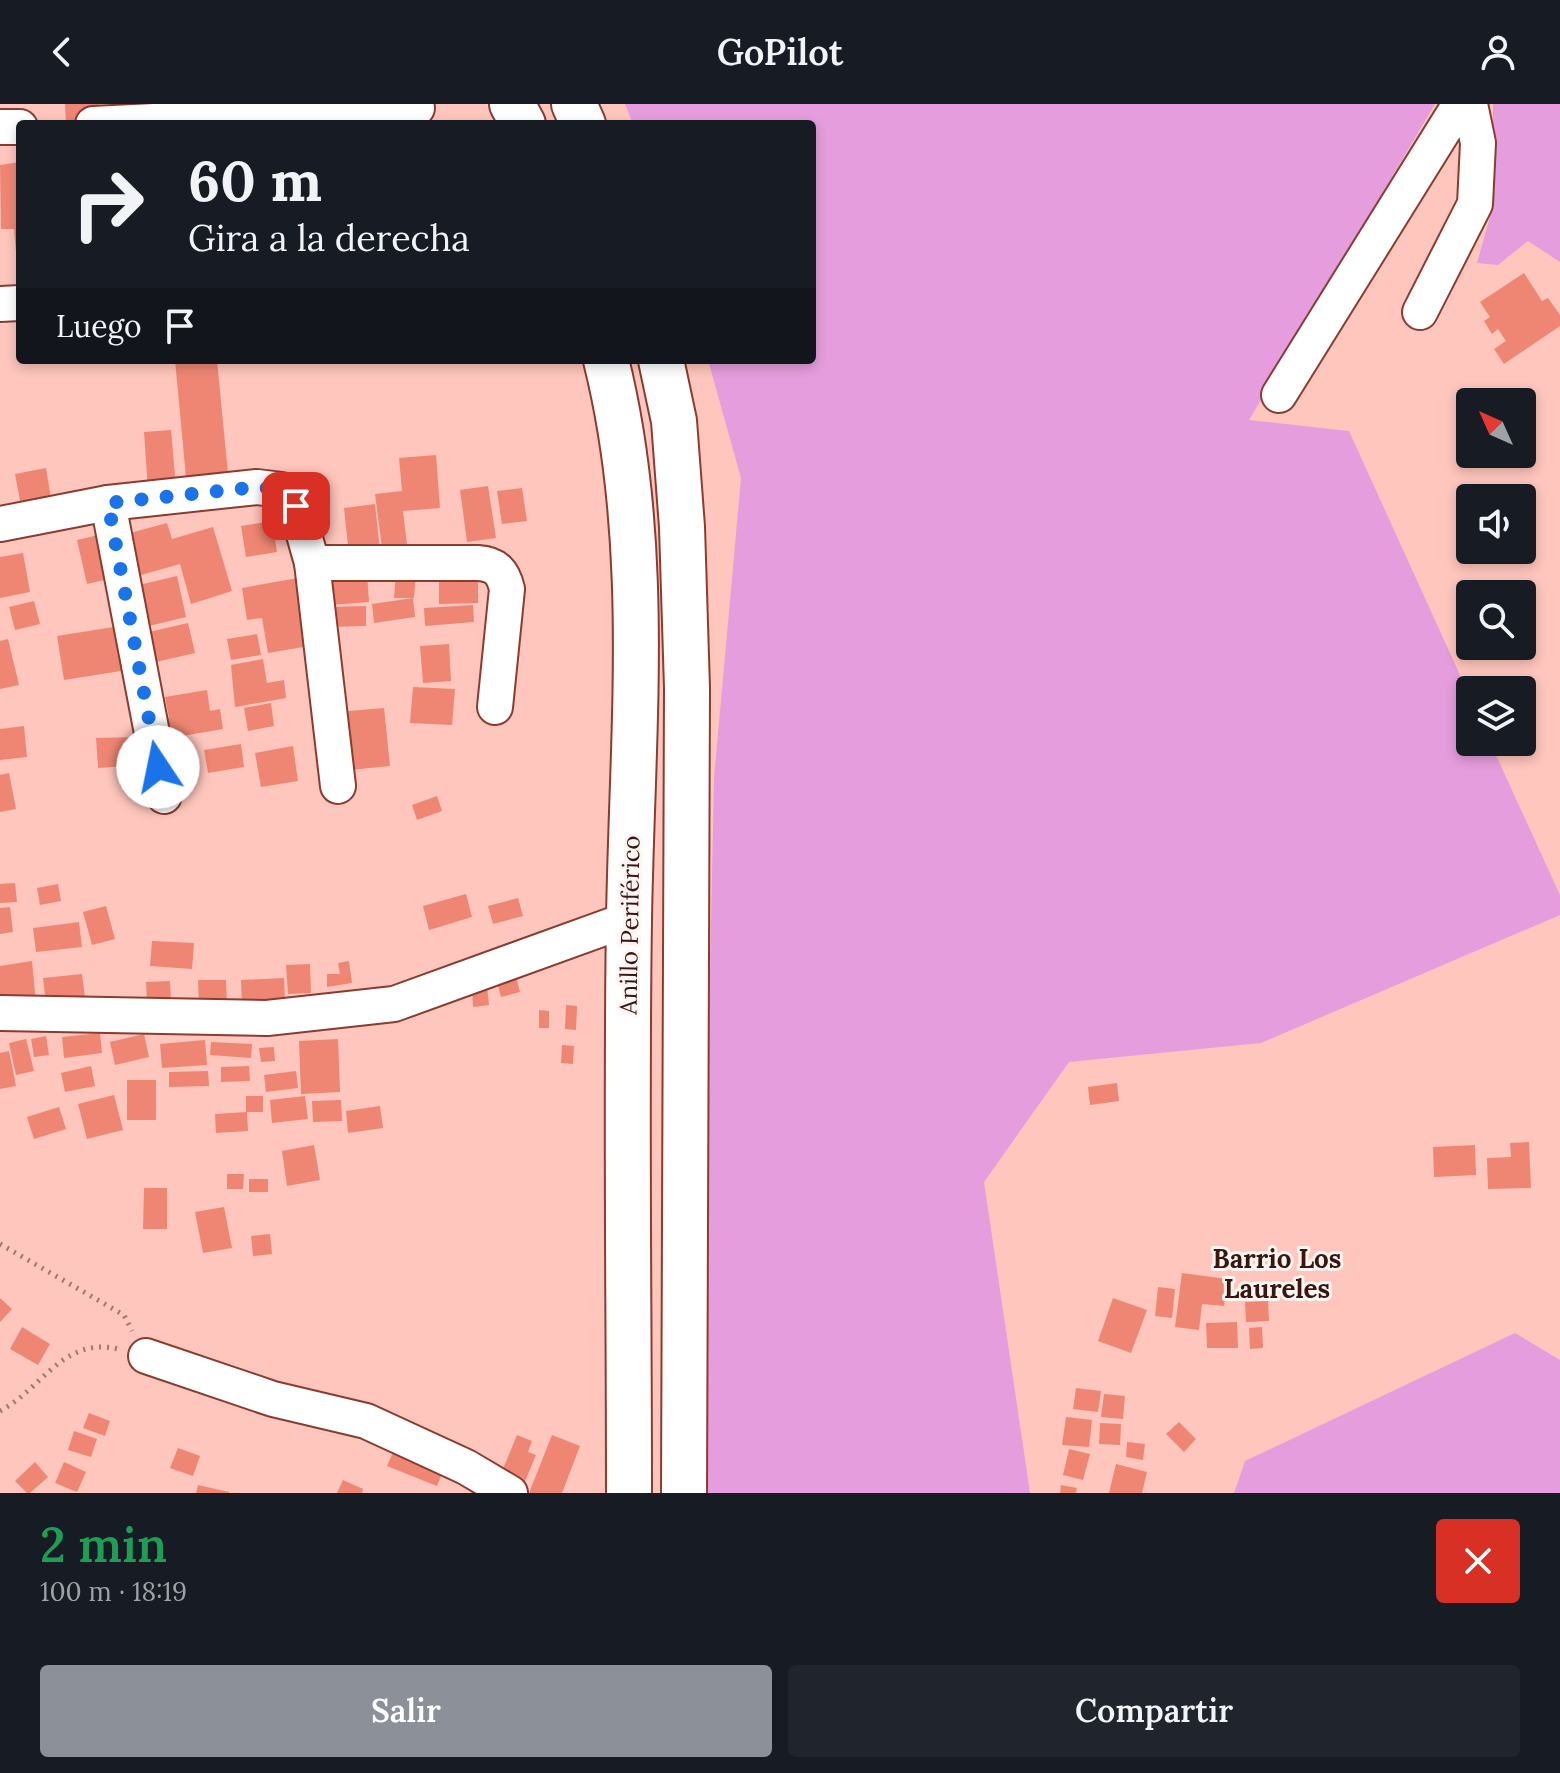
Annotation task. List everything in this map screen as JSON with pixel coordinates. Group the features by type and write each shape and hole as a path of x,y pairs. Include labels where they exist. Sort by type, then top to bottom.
{"highway":[{"name":"Anillo Periférico","path":"607,364 619,411 633,532 636,691 629,919 629,1493"},
{"path":"662,364 674,421 682,527 687,688 684,1493"}],"street":[{"path":"1279,395 1460,104"},
{"path":"1420,312 1475,204 1478,143 1470,104"},
{"path":"227,120 417,108"},
{"path":"0,524 108,503 257,487 282,490 296,506 312,563 338,786"},
{"path":"108,503 164,796"},
{"path":"312,563 488,563 497,569 504,576 507,589 495,707"},
{"path":"0,1013 267,1018 394,1004 629,919"},
{"path":"146,1356 273,1399 366,1421 466,1467 510,1493"}],"path":[{"path":"0,1244 124,1315 146,1356"},
{"path":"0,1411 64,1356 105,1346 146,1356"}],"shaded area":[{"path":"625,104 1435,104 1249,420 1349,431 1460,676 1456,676 1456,756 1496,756 1560,895 1560,915 1261,1043 1069,1062 984,1182 1030,1493 699,1493 714,778 741,478 709,364 816,364 816,120 631,120"},
{"path":"1493,104 1560,104 1560,262 1528,241 1498,265 1477,263 1493,206"},
{"path":"1515,1333 1560,1360 1560,1493 1234,1493 1245,1461"}],"building":[{"path":"65,104 99,104 100,120 66,120"},
{"path":"16,163 16,252 14,229 1,229 0,165"},
{"path":"1524,273 1542,301 1548,298 1560,315 1560,326 1504,364 1494,349 1506,341 1498,329 1492,334 1484,321 1490,317 1480,302"},
{"path":"175,364 217,364 229,484 187,488"},
{"path":"171,430 176,487 148,490 144,432"},
{"path":"436,455 440,508 403,511 407,545 382,548 375,494 402,491 399,458"},
{"path":"46,468 52,505 22,511 15,474"},
{"path":"488,486 496,538 467,542 460,490"},
{"path":"522,488 527,521 502,524 497,491"},
{"path":"375,504 380,551 349,555 344,508"},
{"path":"272,521 277,552 246,557 241,526"},
{"path":"167,523 172,539 213,527 232,591 191,604 180,564 141,575 130,533"},
{"path":"103,534 113,578 87,584 77,540"},
{"path":"23,553 30,592 0,598 0,557"},
{"path":"396,570 416,572 414,598 394,598"},
{"path":"367,573 369,602 331,605 329,576"},
{"path":"177,576 186,617 149,626 139,585"},
{"path":"478,576 478,603 439,604 439,577"},
{"path":"298,578 309,646 268,653 262,618 247,620 242,588"},
{"path":"413,598 415,617 374,623 372,604"},
{"path":"34,601 40,624 15,630 9,607"},
{"path":"473,605 474,622 425,626 424,608"},
{"path":"366,606 366,626 329,627 329,607"},
{"path":"188,623 195,653 156,662 149,632"},
{"path":"120,626 127,670 64,680 57,636"},
{"path":"257,634 261,655 231,660 227,639"},
{"path":"8,639 19,685 0,689 0,641"},
{"path":"449,644 451,681 423,683 420,646"},
{"path":"263,659 267,683 284,680 286,698 235,707 231,665"},
{"path":"413,687 455,689 452,725 410,723"},
{"path":"207,690 210,711 220,709 223,729 165,739 162,719 169,718 165,697"},
{"path":"271,703 274,726 248,731 244,708"},
{"path":"384,708 390,766 350,770 337,712"},
{"path":"24,726 27,757 0,760 0,729"},
{"path":"139,737 141,765 98,768 96,738"},
{"path":"241,744 244,767 208,773 204,750"},
{"path":"293,746 298,781 261,787 255,753"},
{"path":"9,773 16,809 0,812 0,775"},
{"path":"437,796 442,811 417,820 412,805"},
{"path":"15,883 17,902 0,903 0,884"},
{"path":"58,884 61,901 40,905 37,888"},
{"path":"466,894 472,917 429,930 423,906"},
{"path":"518,898 523,916 493,924 488,906"},
{"path":"106,906 115,939 92,945 83,912"},
{"path":"10,907 13,932 0,934 0,908"},
{"path":"79,922 82,947 36,952 33,928"},
{"path":"152,941 194,943 192,969 150,966"},
{"path":"32,961 36,1003 0,1006 0,966"},
{"path":"349,961 352,983 327,987 327,974 340,974 338,963"},
{"path":"310,964 311,993 288,994 286,965"},
{"path":"515,973 520,992 501,997 496,978"},
{"path":"82,974 86,1006 47,1011 43,978"},
{"path":"284,978 285,1002 242,1004 241,980"},
{"path":"198,980 226,980 227,1005 199,1006"},
{"path":"170,981 171,1000 147,1001 146,982"},
{"path":"487,987 489,1005 473,1007 472,988"},
{"path":"566,1005 577,1006 576,1030 565,1029"},
{"path":"539,1010 549,1011 549,1028 539,1028"},
{"path":"100,1033 102,1053 64,1058 62,1037"},
{"path":"144,1034 149,1057 115,1065 110,1042"},
{"path":"46,1036 49,1055 34,1057 31,1039"},
{"path":"26,1039 34,1071 16,1075 9,1043"},
{"path":"338,1039 340,1092 301,1094 299,1041"},
{"path":"205,1040 207,1065 162,1068 160,1044"},
{"path":"211,1042 252,1044 251,1058 210,1055"},
{"path":"562,1045 574,1046 573,1064 561,1063"},
{"path":"274,1047 275,1061 261,1062 259,1048"},
{"path":"9,1051 16,1086 0,1089 0,1053"},
{"path":"91,1066 95,1086 65,1092 61,1073"},
{"path":"249,1066 250,1081 221,1082 221,1067"},
{"path":"208,1071 209,1086 169,1087 169,1072"},
{"path":"296,1071 298,1088 266,1092 264,1075"},
{"path":"127,1080 156,1080 156,1120 127,1120"},
{"path":"1117,1083 1119,1101 1090,1105 1088,1087"},
{"path":"114,1095 123,1130 87,1139 78,1104"},
{"path":"246,1096 263,1096 263,1112 246,1112"},
{"path":"305,1096 308,1119 272,1123 270,1100"},
{"path":"341,1100 342,1121 313,1122 312,1101"},
{"path":"380,1106 383,1128 348,1133 346,1111"},
{"path":"59,1107 66,1129 34,1139 27,1117"},
{"path":"247,1112 248,1131 216,1133 215,1114"},
{"path":"1529,1142 1531,1188 1488,1189 1487,1158 1511,1157 1510,1143"},
{"path":"314,1145 320,1180 287,1186 282,1151"},
{"path":"1475,1145 1476,1175 1434,1177 1433,1147"},
{"path":"227,1174 244,1174 243,1189 227,1189"},
{"path":"249,1179 268,1179 268,1192 249,1192"},
{"path":"144,1188 167,1188 167,1229 143,1229"},
{"path":"224,1207 232,1248 203,1253 195,1212"},
{"path":"270,1234 272,1254 253,1256 251,1236"},
{"path":"1182,1273 1227,1279 1224,1306 1202,1304 1199,1330 1175,1327"},
{"path":"1158,1287 1175,1289 1172,1318 1155,1316"},
{"path":"0,1298 12,1309 0,1322"},
{"path":"1113,1298 1147,1310 1131,1353 1098,1341"},
{"path":"1268,1301 1269,1321 1246,1322 1245,1302"},
{"path":"1237,1322 1238,1348 1207,1348 1206,1323"},
{"path":"22,1327 50,1344 38,1365 10,1349"},
{"path":"1262,1327 1263,1348 1250,1349 1249,1328"},
{"path":"1076,1388 1101,1391 1098,1412 1073,1409"},
{"path":"1104,1394 1125,1396 1123,1419 1101,1417"},
{"path":"89,1413 110,1421 105,1436 83,1428"},
{"path":"1066,1417 1092,1420 1089,1447 1062,1445"},
{"path":"1179,1422 1196,1439 1184,1452 1166,1434"},
{"path":"1100,1423 1121,1424 1120,1445 1099,1444"},
{"path":"74,1431 97,1439 91,1457 68,1450"},
{"path":"517,1435 532,1441 528,1452 536,1455 521,1491 498,1481"},
{"path":"552,1435 580,1446 562,1493 529,1493"},
{"path":"1127,1442 1145,1444 1143,1460 1126,1457"},
{"path":"397,1443 446,1463 437,1486 387,1466"},
{"path":"178,1448 200,1456 193,1476 170,1468"},
{"path":"1069,1449 1090,1454 1083,1480 1063,1475"},
{"path":"35,1462 48,1477 27,1493 15,1481"},
{"path":"64,1462 86,1472 77,1492 55,1483"},
{"path":"1116,1464 1147,1472 1142,1493 1109,1493"},
{"path":"343,1480 363,1489 362,1493 337,1493"},
{"path":"198,1485 229,1492 229,1493 196,1493"},
{"path":"1061,1485 1077,1488 1076,1493 1060,1493"}],"district":[{"name":"Barrio Los Laureles","path":"1277,1274"}],"route":[{"path":"158,767 108,503 257,487 282,490 296,506"}]}
